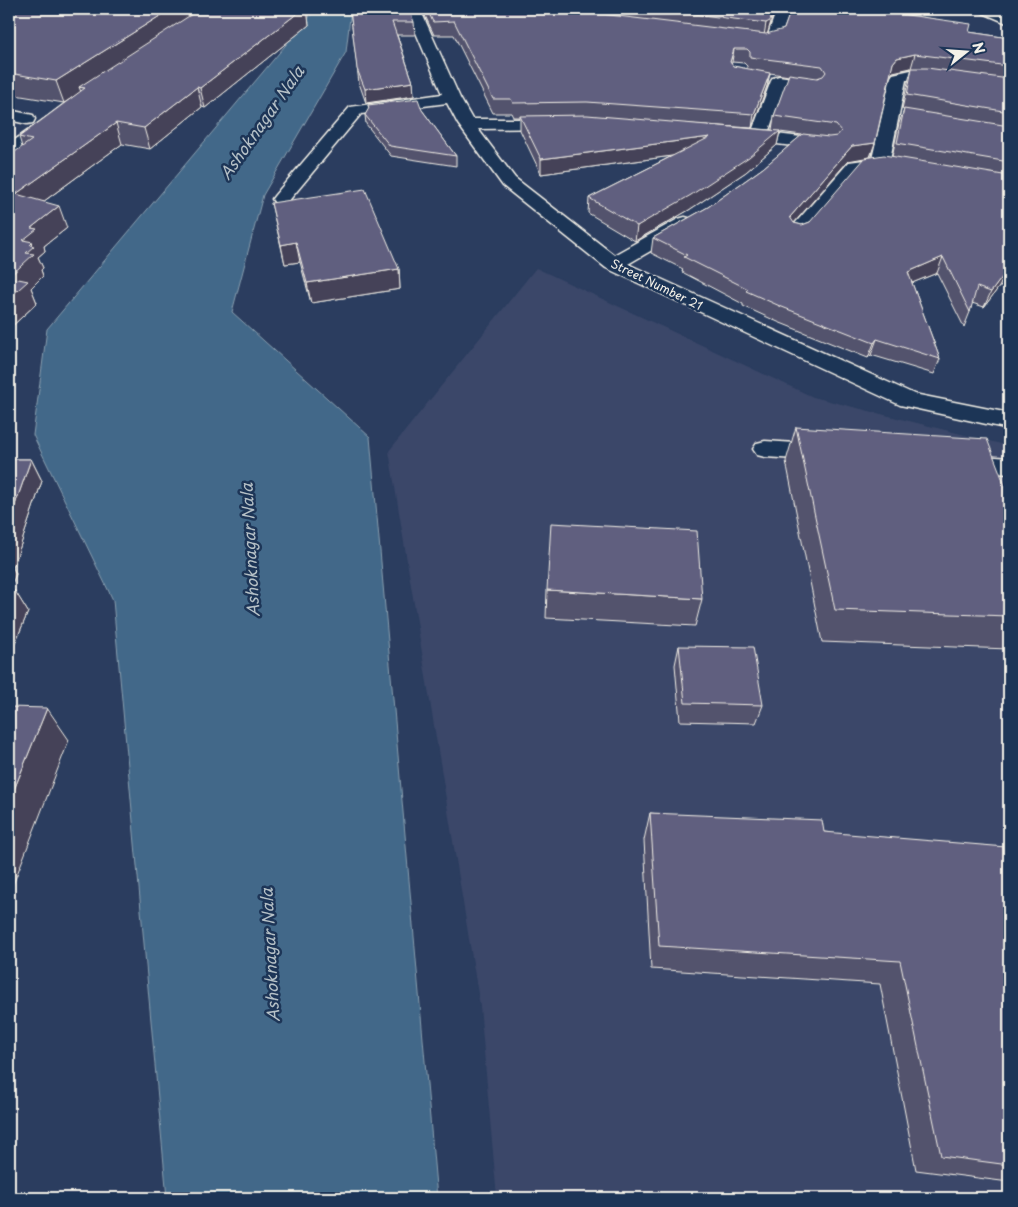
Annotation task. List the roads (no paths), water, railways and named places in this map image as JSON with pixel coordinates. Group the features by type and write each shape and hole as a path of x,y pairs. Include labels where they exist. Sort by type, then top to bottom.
{"street":[{"name":"Street Number 21","path":"413,9 452,98 466,124 509,182 613,264 908,400 1009,421"},
{"path":"736,38 764,42 773,40 784,9"},
{"path":"986,9 1009,20"},
{"path":"880,163 899,77 923,75 1009,87"},
{"path":"760,79 813,84"},
{"path":"759,136 780,81"},
{"path":"281,198 356,110 452,98"},
{"path":"9,152 62,114"},
{"path":"9,115 32,116 9,131"},
{"path":"891,115 910,118"},
{"path":"466,124 576,123"},
{"path":"730,134 826,145"},
{"path":"774,159 794,141"},
{"path":"798,232 855,166 880,163 917,170"},
{"path":"613,264 697,216"},
{"path":"765,449 853,455"},
{"path":"931,460 1009,466"}],"water":[{"name":"Ashoknagar Nala","path":"316,9 351,9 346,52 263,195 232,312 370,437 437,1198 167,1198 113,600 33,435 47,329"}]}
